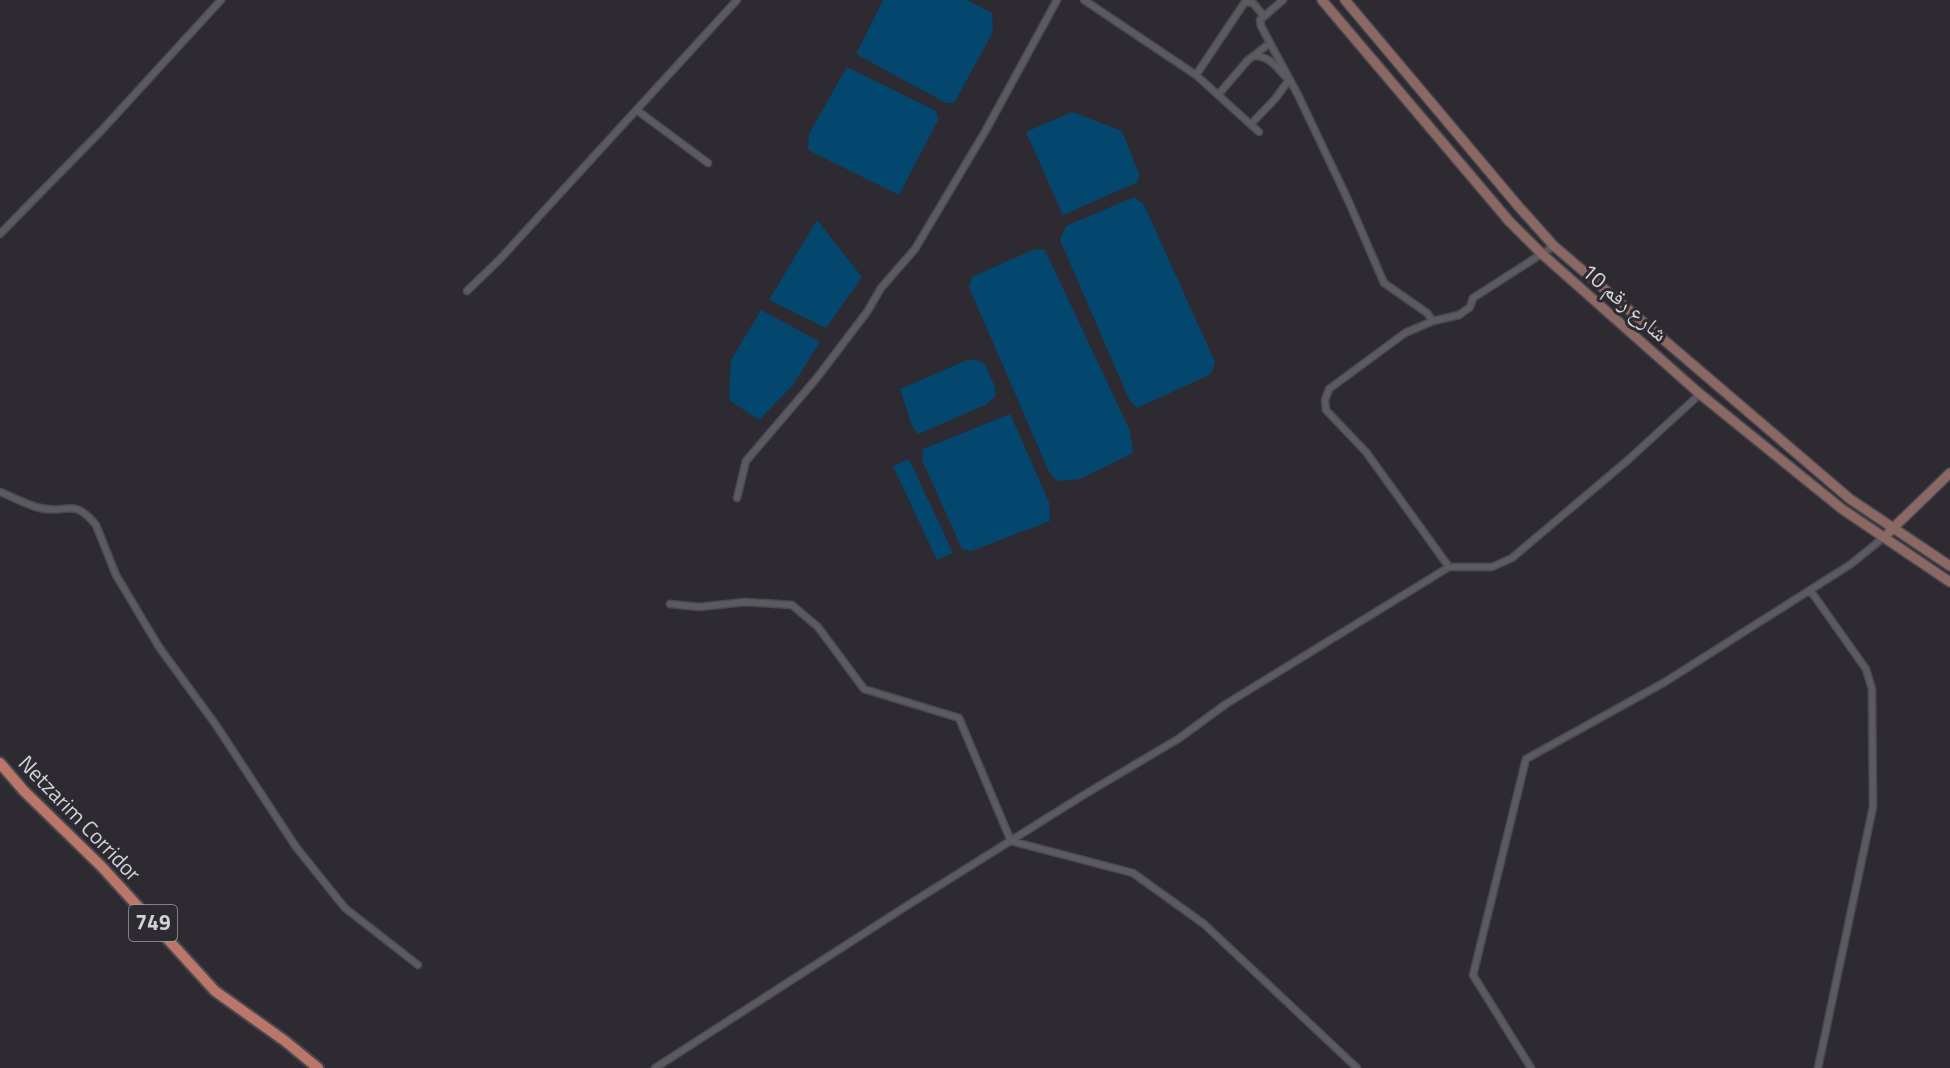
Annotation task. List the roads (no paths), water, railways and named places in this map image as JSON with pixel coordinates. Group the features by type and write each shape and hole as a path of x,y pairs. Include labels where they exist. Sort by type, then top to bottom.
{"main road":[{"name":"شارع رقم 10","path":"1322,0 1509,221 1542,255 1700,394 1842,509 1950,582"},
{"name":"شارع رقم 10","path":"1345,0 1554,246 1841,492 1950,566"},
{"path":"1883,538 1950,473"},
{"name":"Netzarim Corridor","path":"0,763 102,867 215,991 285,1041 318,1068"}],"street":[{"path":"0,234 102,130 221,0"},
{"path":"467,291 500,259 624,123 638,111 737,0"},
{"path":"737,498 746,460 816,379 867,312 881,288 915,249 986,130 1057,0"},
{"path":"1084,0 1196,75 1259,132"},
{"path":"1283,0 1263,15 1260,22 1348,200 1384,283 1427,313 1433,321"},
{"path":"1196,75 1245,2 1252,3 1263,15"},
{"path":"1218,95 1248,60 1270,43"},
{"path":"1255,56 1266,57 1289,80"},
{"path":"1251,124 1275,99 1289,80"},
{"path":"638,111 708,163"},
{"path":"1449,567 1366,452 1326,410 1325,400 1329,389 1405,333 1433,321 1459,315 1470,307 1473,298 1554,246"},
{"path":"656,1068 1082,796 1178,739 1226,704 1449,567 1492,567 1512,558 1628,460 1700,394"},
{"path":"0,492 43,509 77,508 90,517 96,525 127,596 159,647 216,725 296,847 345,908 418,965"},
{"path":"1531,1068 1473,975 1526,759 1665,682 1851,564 1883,538"},
{"path":"1810,590 1866,669 1872,689 1873,807 1818,1068"},
{"path":"670,604 699,607 745,602 792,605 818,627 864,689 958,718 1011,842"},
{"path":"1011,842 1133,873 1204,924 1357,1068"}],"water":[{"path":"883,0 967,0 992,13 993,32 954,103 946,103 856,54"},
{"path":"847,67 936,111 938,120 899,195 808,150 809,134"},
{"path":"1072,112 1122,131 1139,174 1138,182 1063,215 1026,132"},
{"path":"1134,197 1144,205 1215,362 1211,374 1137,408 1129,399 1060,240 1066,226"},
{"path":"817,220 862,277 826,328 769,300"},
{"path":"1035,249 1045,250 1130,431 1133,453 1080,479 1057,481 1049,472 969,287 972,277"},
{"path":"761,310 820,342 792,386 759,420 729,400 731,360"},
{"path":"967,360 976,360 985,364 995,387 995,396 987,404 918,434 912,426 900,389"},
{"path":"1010,414 1049,502 1050,521 971,551 962,549 922,460 923,449"},
{"path":"909,459 953,553 937,560 893,466"}]}
